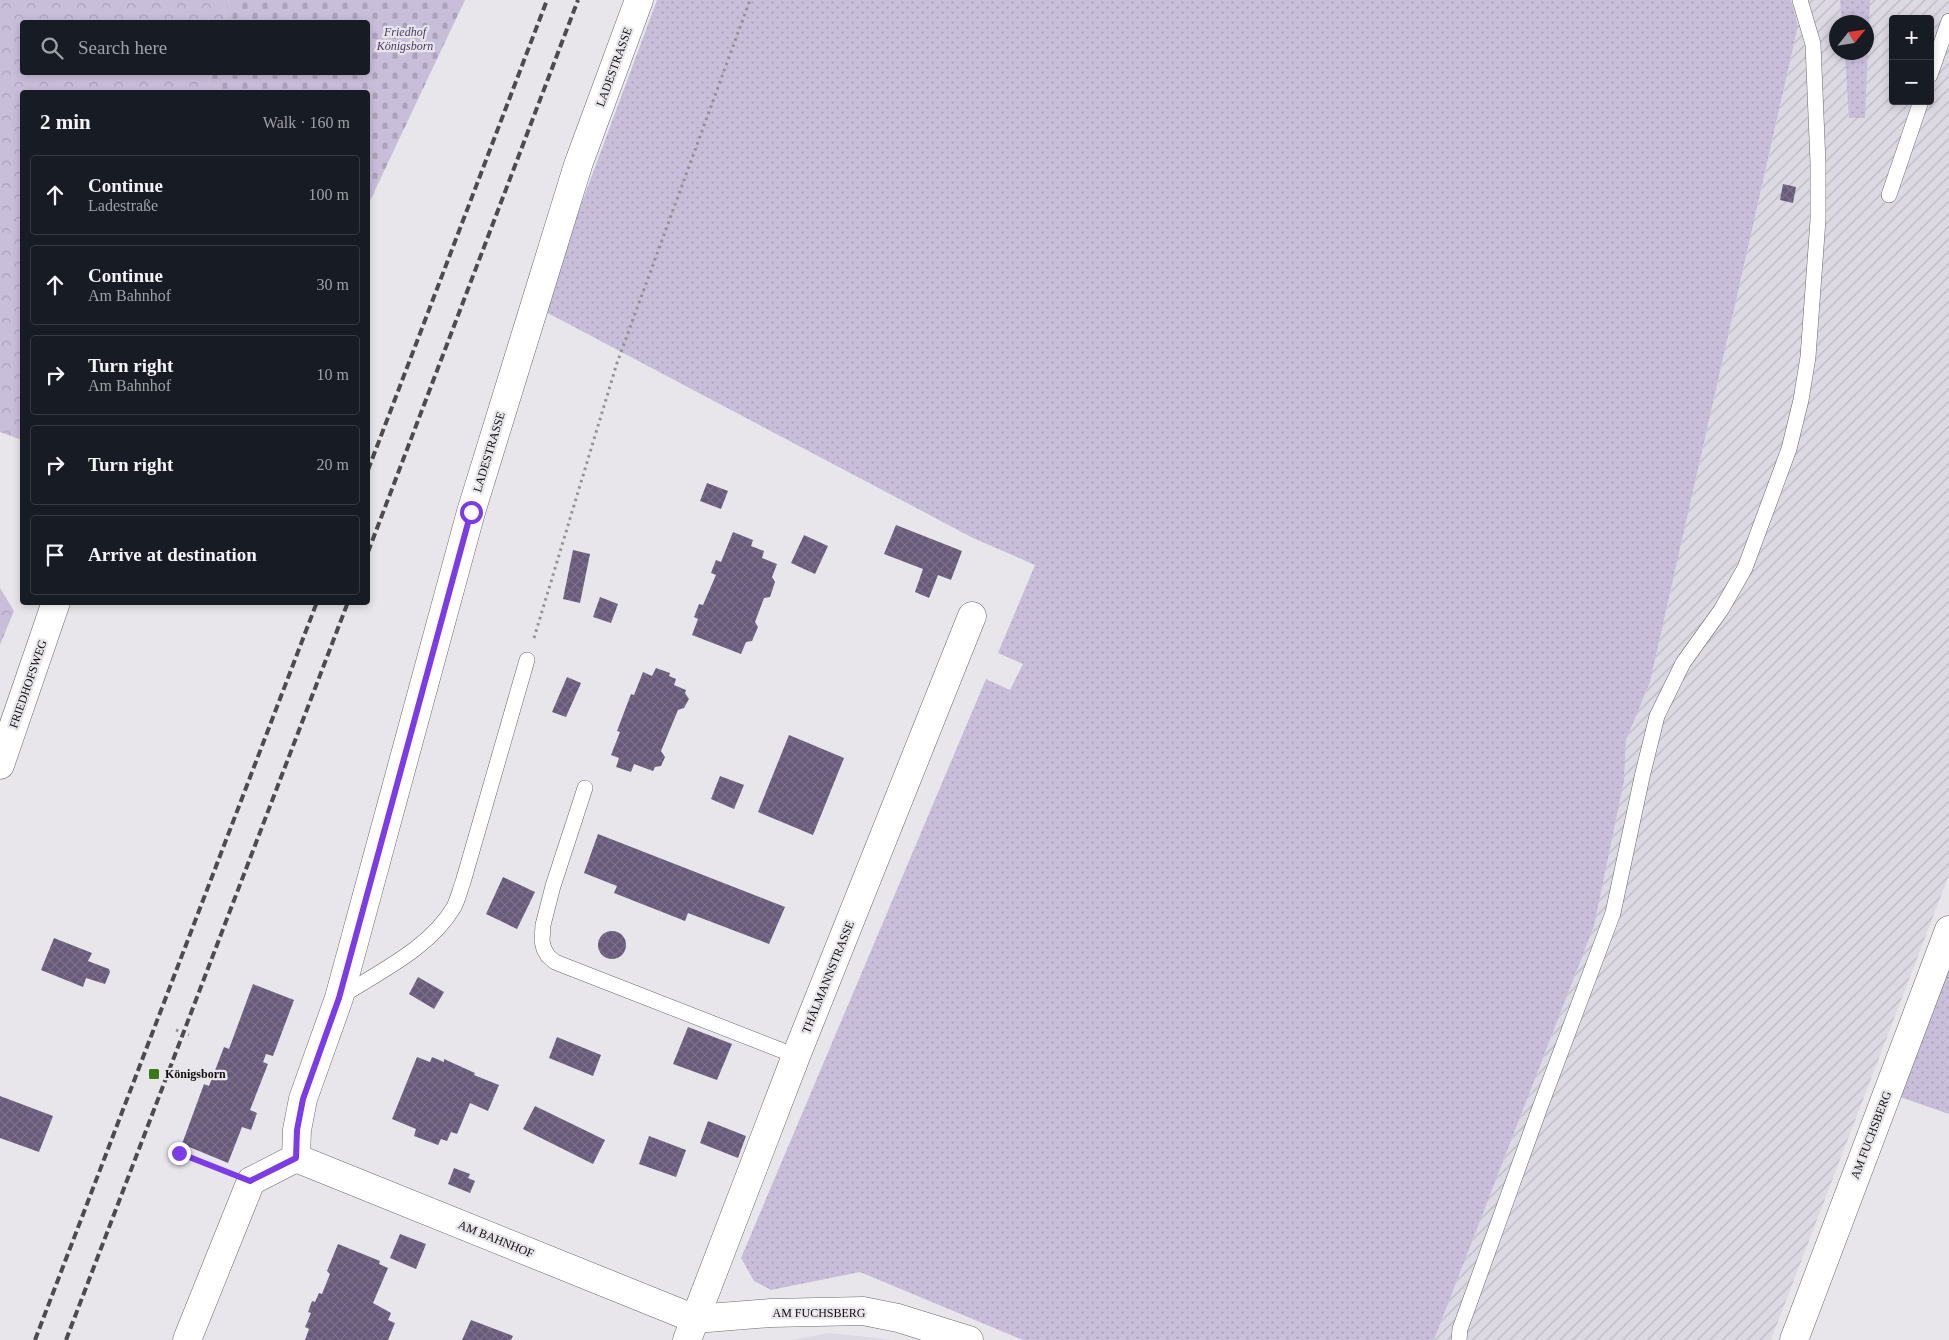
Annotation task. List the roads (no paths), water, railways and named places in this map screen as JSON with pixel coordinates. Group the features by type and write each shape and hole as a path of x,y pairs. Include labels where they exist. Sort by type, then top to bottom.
{"street":[{"name":"LADESTRASSE","path":"339,998 471,512 578,165 639,0"},
{"name":"FRIEDHOFSWEG","path":"0,765 55,605"},
{"name":"THÄLMANNSTRASSE","path":"691,1330 796,1056 972,616"},
{"name":"AM FUCHSBERG","path":"1794,1340 1949,930"},
{"path":"187,1340 250,1181 296,1158 297,1130 303,1099 339,998"},
{"name":"AM BAHNHOF","path":"296,1158 691,1330"},
{"name":"AM FUCHSBERG","path":"691,1330 771,1313 863,1311 898,1318 969,1340"}],"lane":[{"path":"1458,1340 1460,1329 1529,1137 1613,913 1657,716 1683,663 1721,610 1745,568 1770,504 1792,439 1808,357 1818,220 1818,145 1812,44 1800,0"},
{"path":"1934,64 1949,21"},
{"path":"1889,195 1920,105"},
{"path":"339,998 383,971 428,938 443,922 454,905 463,882 527,660"},
{"path":"586,788 553,886 543,925 542,941 548,956 555,962 614,986 796,1056"}],"railway":[{"path":"370,465 547,0"},
{"path":"370,547 578,0"},
{"path":"35,1340 316,605"},
{"path":"66,1340 347,605"}],"place":[{"name":"Königsborn","path":"154,1074"}],"park label":[{"name":"Friedhof Königsborn","path":"405,39"}]}
